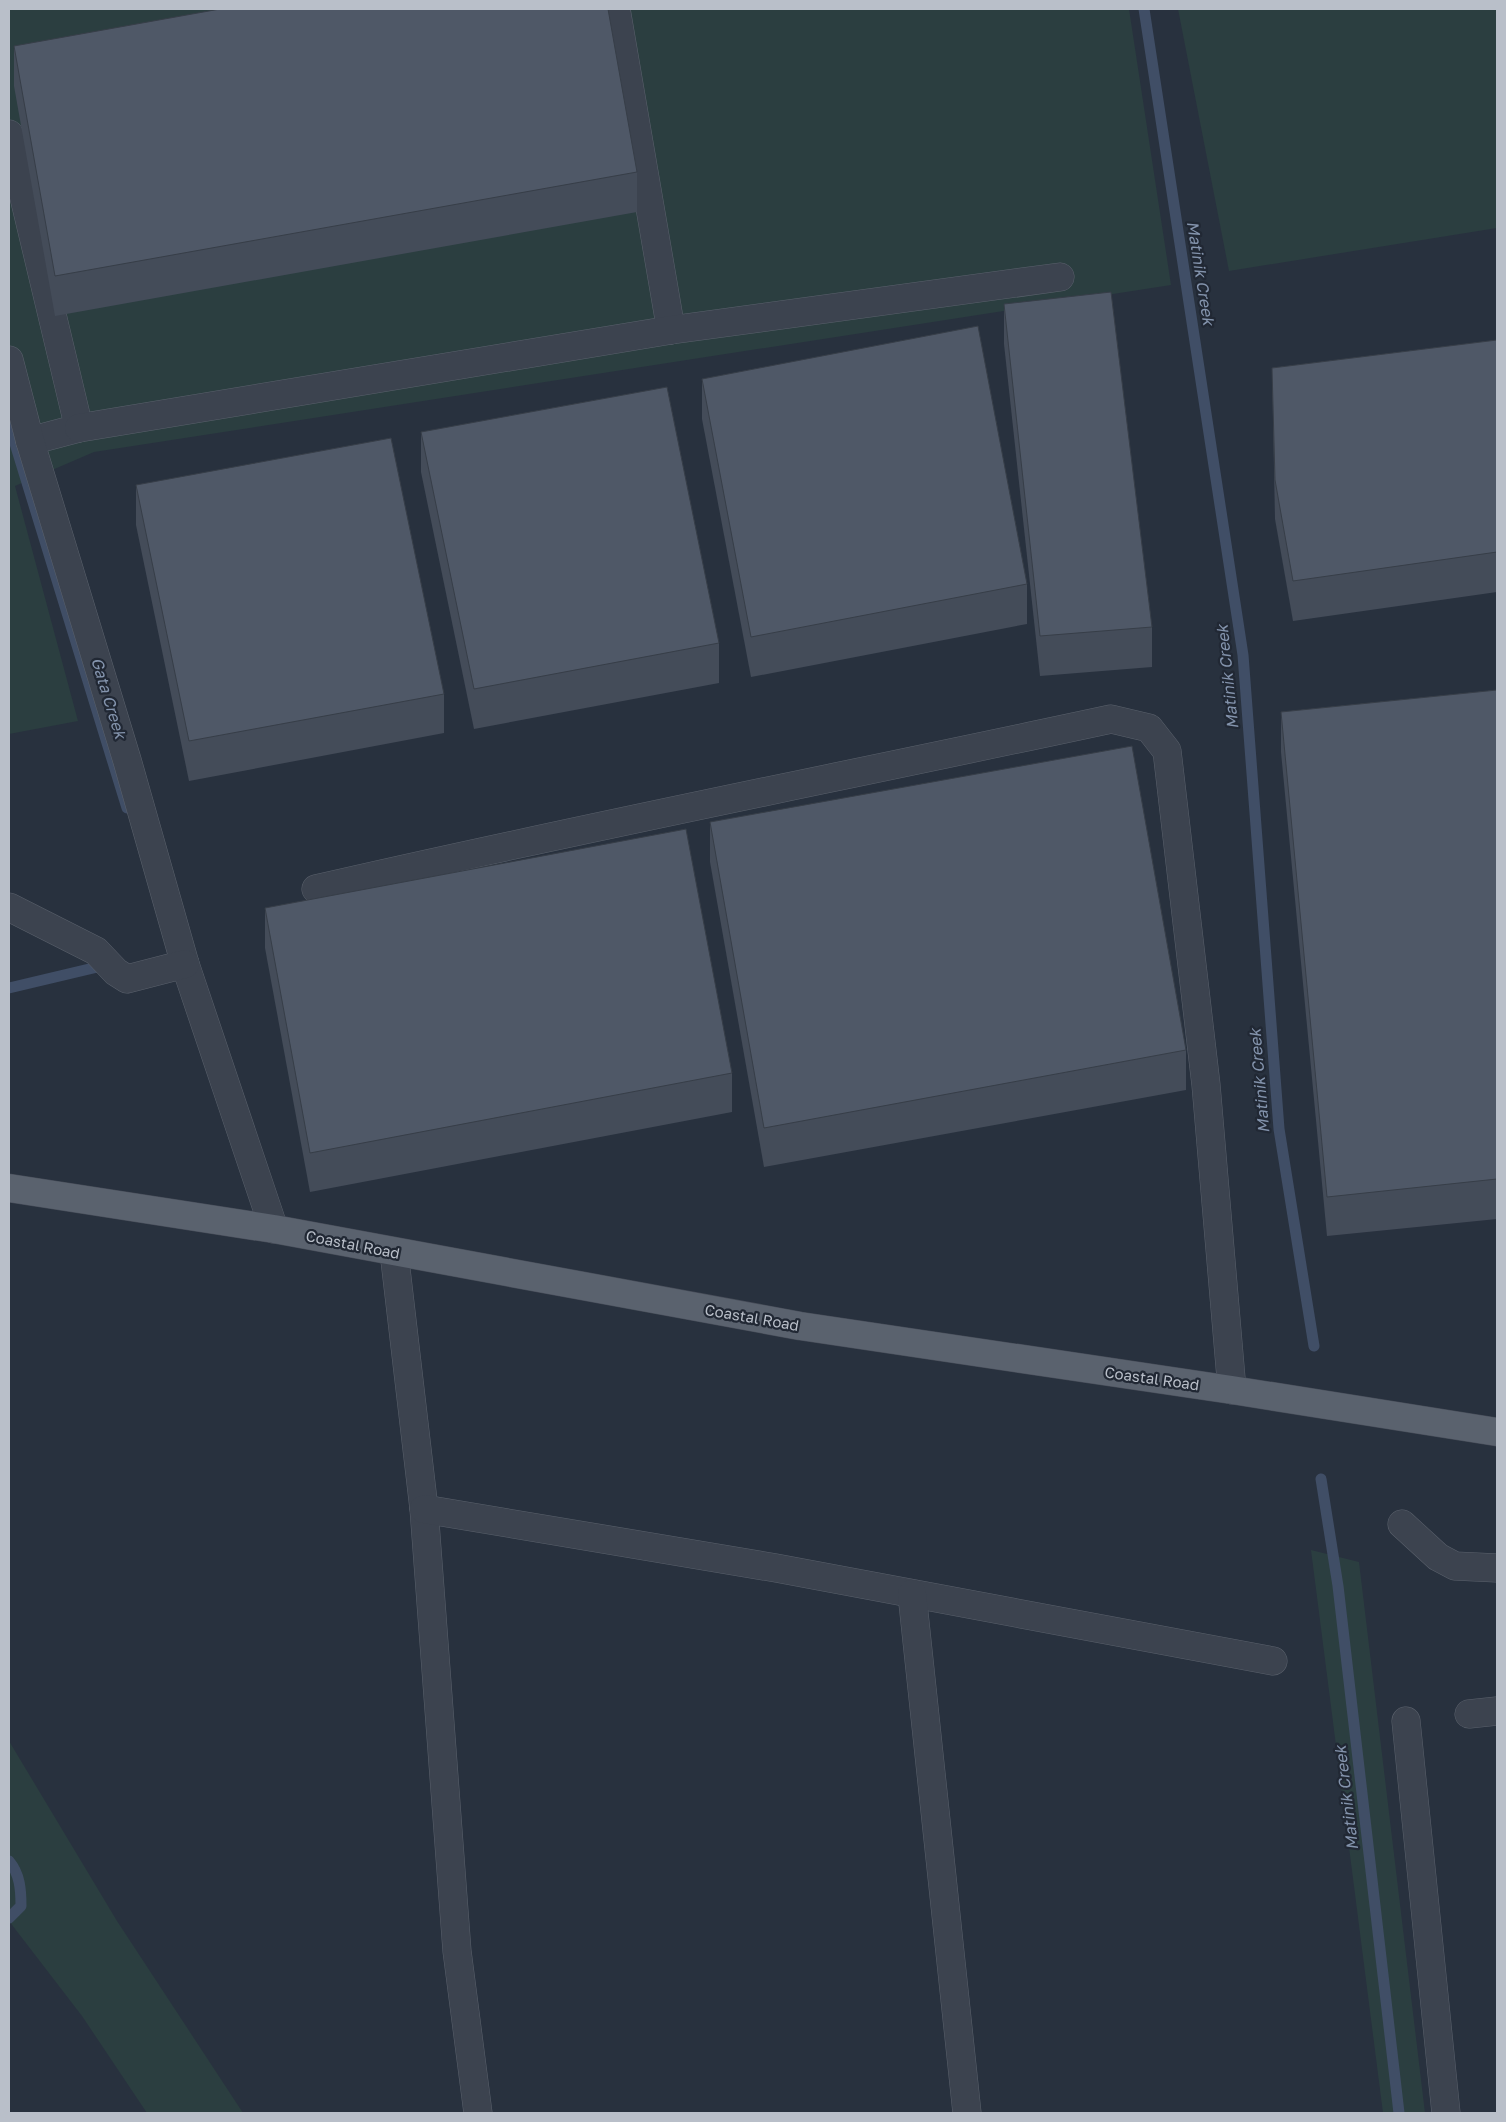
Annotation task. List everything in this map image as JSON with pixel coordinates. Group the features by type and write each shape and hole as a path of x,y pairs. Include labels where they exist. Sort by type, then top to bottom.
{"main road":[{"name":"Coastal Road","path":"9,1188 274,1228 394,1252 800,1326 1232,1390 1497,1432"}],"lane":[{"path":"616,9 671,330"},
{"path":"9,134 79,428"},
{"path":"30,440 79,428 671,330 1060,277"},
{"path":"9,360 30,440 127,760 185,964 274,1228"},
{"path":"316,889 507,845 620,824 1111,719 1149,728 1167,751 1207,1094 1232,1390"},
{"path":"9,907 96,951 116,972 127,979 185,964"},
{"path":"394,1252 424,1509 457,1951 478,2113"},
{"path":"424,1509 766,1567 1273,1661"},
{"path":"1402,1524 1438,1557 1455,1566 1497,1568"},
{"path":"912,1594 967,2113"},
{"path":"1469,1714 1497,1711"},
{"path":"1406,1721 1446,2113"}],"shaded area":[{"path":"9,9 1129,9 1171,285 94,452 15,486 78,721 9,734"},
{"path":"1178,9 1497,9 1497,228 1229,271"},
{"path":"1311,1550 1359,1562 1425,2113 1383,2113"},
{"path":"9,1741 117,1921 243,2113 147,2113 82,2016 9,1921"}],"building":[{"path":"220,9 608,9 637,172 55,276 14,46"},
{"path":"1111,292 1152,627 1040,636 1004,304"},
{"path":"978,326 1027,584 751,637 702,379"},
{"path":"1497,340 1497,552 1293,581 1275,480 1272,368"},
{"path":"667,387 719,643 474,689 421,432"},
{"path":"391,438 444,694 189,741 136,485"},
{"path":"1497,690 1497,1179 1327,1197 1281,712"},
{"path":"1132,746 1186,1050 764,1128 710,822"},
{"path":"686,829 732,1073 310,1153 265,908"}],"waterway":[{"name":"Matinik Creek","path":"1144,9 1243,655 1279,1129 1314,1346"},
{"name":"Gata Creek","path":"9,424 127,808"},
{"name":"Gata Creek","path":"9,988 106,965"},
{"name":"Matinik Creek","path":"1321,1479 1338,1586 1399,2113"},
{"name":"Gata Creek","path":"9,1861 18,1877 21,1906 9,1918"}]}
